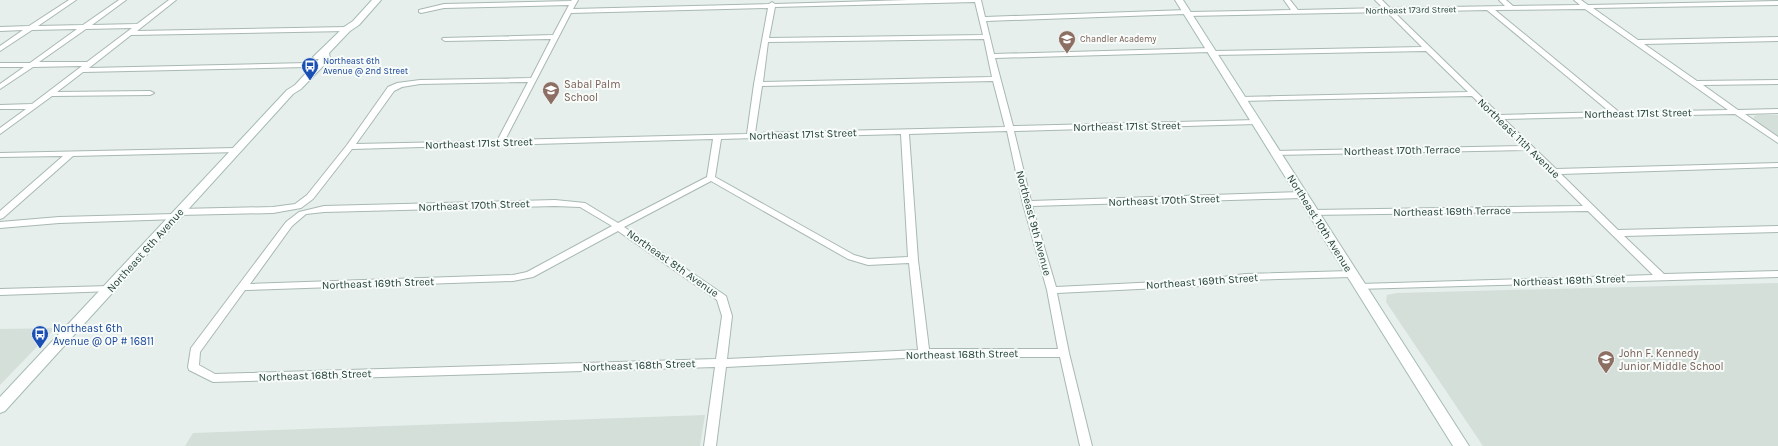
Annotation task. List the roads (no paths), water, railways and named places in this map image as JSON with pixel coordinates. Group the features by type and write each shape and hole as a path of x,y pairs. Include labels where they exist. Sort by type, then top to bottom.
{"main road":[{"name":"Northeast 6th Avenue","path":"347,29 346,23 368,0"},
{"name":"Northeast 6th Avenue","path":"290,92 286,88 307,66 324,53 378,0"},
{"name":"Northeast 10th Avenue","path":"1179,0 1461,446"},
{"name":"Northeast 6th Avenue","path":"0,407 290,92 298,87 325,59 324,53"}],"street":[{"path":"0,49 73,0"},
{"path":"0,87 123,0"},
{"path":"0,132 173,0"},
{"path":"672,7 675,0"},
{"path":"570,11 772,4 978,0"},
{"name":"Northeast 9th Avenue","path":"978,0 990,56 1052,290 1064,352 1086,446"},
{"path":"1287,0 1296,12"},
{"name":"Northeast 11th Avenue","path":"1378,0 1661,277"},
{"path":"1502,0 1511,8"},
{"path":"1577,0 1778,141"},
{"path":"1655,0 1663,5"},
{"name":"Northeast 173rd Street","path":"982,18 1663,5 1777,1"},
{"path":"421,11 444,6 508,2 574,2 500,143"},
{"path":"751,136 765,40 772,4"},
{"path":"1488,8 1616,114"},
{"path":"0,29 139,26"},
{"path":"130,33 347,29"},
{"path":"445,39 555,37"},
{"path":"765,40 986,37"},
{"path":"1638,42 1778,39"},
{"path":"990,56 1428,49"},
{"path":"0,65 90,64"},
{"path":"81,70 307,66"},
{"path":"758,84 996,79"},
{"path":"243,287 300,210 350,147 391,89 400,85 420,82 532,80"},
{"path":"1697,84 1778,82"},
{"path":"50,94 150,93"},
{"path":"1241,99 1474,94"},
{"path":"0,107 35,106"},
{"name":"Northeast 171st Street","path":"1497,117 1778,111"},
{"name":"Northeast 171st Street","path":"350,147 1256,122"},
{"path":"905,131 913,260 924,353"},
{"path":"718,136 711,178 851,257 868,262 913,260"},
{"name":"Northeast 170th Terrace","path":"1275,153 1530,148"},
{"path":"0,155 236,150"},
{"path":"0,216 71,153"},
{"path":"1554,172 1778,165"},
{"name":"Northeast 169th Street","path":"243,287 513,278 530,275 711,178"},
{"name":"Northeast 170th Street","path":"1028,204 1302,195"},
{"name":"Northeast 170th Street","path":"0,225 59,220 273,210 555,203 582,205 619,226"},
{"name":"Northeast 169th Terrace","path":"1313,213 1591,208"},
{"name":"Northeast 8th Avenue","path":"619,226 722,298 727,316 710,446"},
{"path":"1616,233 1778,229"},
{"name":"Northeast 169th Street","path":"1052,290 1200,283 1245,277 1351,274"},
{"name":"Northeast 169th Street","path":"1360,286 1778,274"},
{"name":"Northeast 168th Street","path":"243,287 196,351 193,367 213,378 721,363 924,353 1064,352"},
{"path":"0,292 110,289"}],"place":[{"name":"Chandler Academy","path":"1067,54"},
{"name":"Northeast 6th Avenue @ 2nd Street","path":"310,81"},
{"name":"Sabal Palm School","path":"551,105"},
{"name":"Northeast 6th Avenue @ OP # 16811","path":"40,349"},
{"name":"John F. Kennedy Junior Middle School","path":"1606,374"}]}
